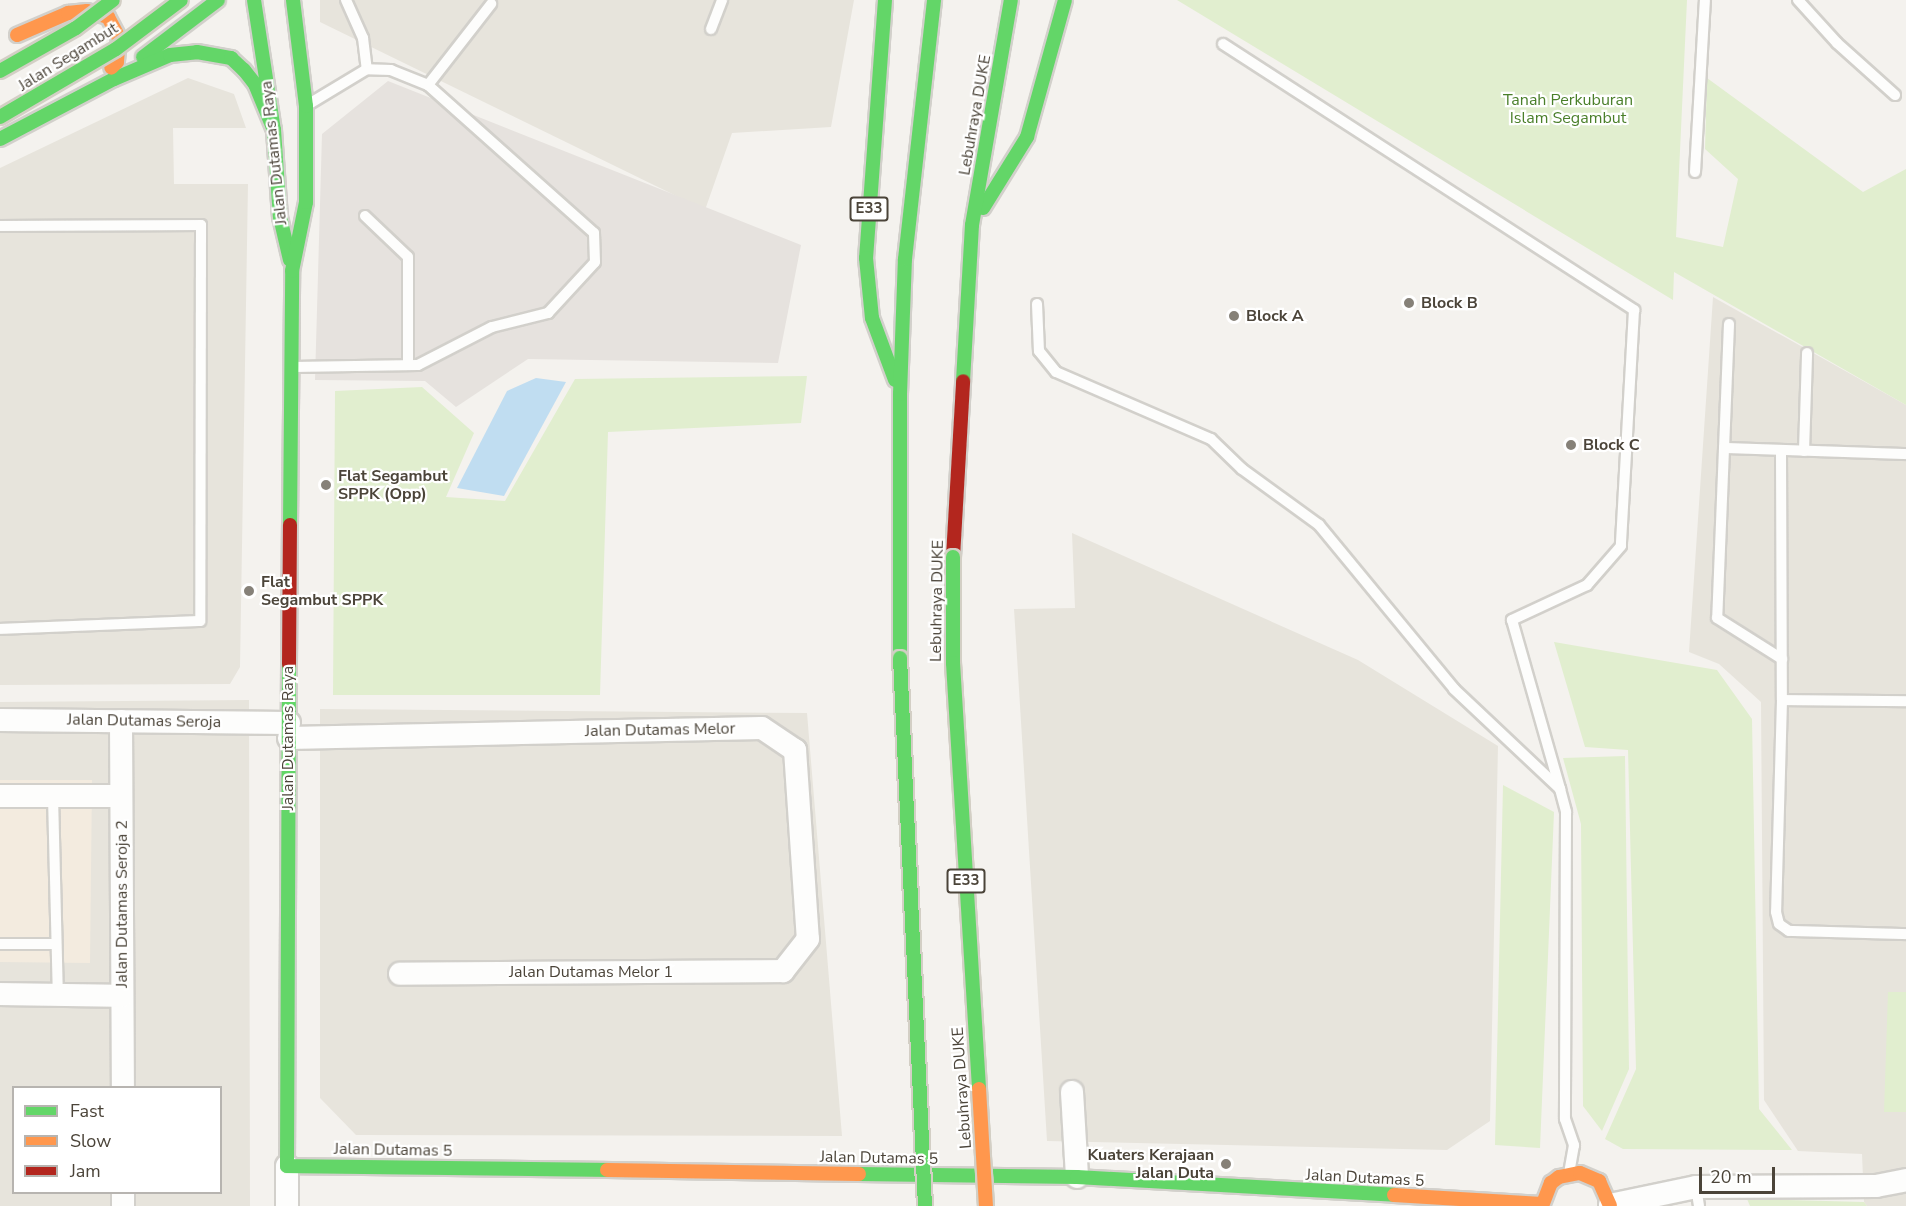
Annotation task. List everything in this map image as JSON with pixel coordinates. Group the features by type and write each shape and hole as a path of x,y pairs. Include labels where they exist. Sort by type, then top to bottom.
{"main road":[{"path":"17,35 69,0"},
{"name":"Jalan Segambut","path":"0,71 76,28 113,0"},
{"name":"Jalan Segambut","path":"0,117 116,49 181,0"},
{"path":"114,79 218,0"},
{"name":"Jalan Dutamas Raya","path":"254,0 274,130 280,217 292,271"},
{"name":"Jalan Dutamas Raya","path":"287,1166 290,368 292,271 306,202 306,106 293,0"},
{"name":"E33","path":"885,0 866,258 872,318 900,394"},
{"name":"E33","path":"925,1206 900,658 900,394 905,259 934,0"},
{"name":"Lebuhraya DUKE","path":"986,1206 952,663 959,413 972,225 1011,0"},
{"path":"972,225 1027,137 1065,0"},
{"path":"0,44 69,13 87,11 108,17 119,38 117,62 86,93"},
{"path":"0,139 114,79 184,52 211,52 231,58 255,84 274,130"},
{"name":"Jalan Dutamas 5","path":"287,1166 1077,1178 1542,1205"},
{"path":"1542,1205 1551,1183 1569,1173 1590,1175 1599,1181 1610,1206"}],"street":[{"name":"Jalan Dutamas Seroja","path":"0,720 121,721 289,730"},
{"name":"Jalan Dutamas Seroja 2","path":"121,721 123,1086"},
{"name":"Jalan Dutamas Melor","path":"289,730 762,728 795,750 808,939 783,971"},
{"path":"0,796 121,796"},
{"name":"Jalan Dutamas Melor 1","path":"400,974 783,971"},
{"path":"0,994 122,996"},
{"path":"1072,1092 1077,1178"},
{"name":"Jalan Dutamas Raya","path":"287,1166 287,1206"},
{"path":"1610,1206 1697,1197 1876,1186 1906,1180"}],"lane":[{"path":"346,0 363,38 367,69"},
{"path":"711,29 722,0"},
{"path":"1695,172 1705,0"},
{"path":"1798,0 1837,43 1895,95"},
{"path":"428,85 491,4"},
{"path":"1223,44 1634,310 1621,546 1587,585 1512,620 1566,812 1565,1119 1574,1145 1569,1173"},
{"path":"290,368 418,365 492,327 548,313 595,262 594,233 428,85 391,70 367,69 331,94 306,106"},
{"path":"365,216 408,257 408,365"},
{"path":"0,226 201,225 200,621 0,629"},
{"path":"1037,304 1039,351 1056,372 1211,439 1242,469 1319,525 1454,689 1560,789"},
{"path":"1729,324 1717,618 1782,659"},
{"path":"1803,451 1807,353"},
{"path":"1724,448 1906,454"},
{"path":"1781,450 1782,700 1776,912 1779,924 1789,931 1906,934"},
{"path":"1782,700 1906,701"},
{"path":"53,796 58,994"},
{"path":"0,944 56,944"}],"shaded area":[{"path":"320,0 854,0 831,127 732,133 705,210 320,22"},
{"path":"188,78 234,94 246,128 173,128 174,184 248,184 240,667 230,684 0,685 0,168"},
{"path":"388,81 801,245 778,363 528,359 456,407 425,381 315,380 322,134"},
{"path":"1713,297 1906,405 1906,1206 1867,1206 1864,1202 1862,1154 1798,1151 1764,1100 1761,702 1719,664 1689,652"},
{"path":"1072,533 1358,660 1498,746 1490,1121 1447,1150 1047,1141 1014,609 1075,608"},
{"path":"249,700 250,1206 0,1206 0,702"},
{"path":"320,709 807,713 842,1136 356,1135 320,1098"},
{"path":"0,780 92,780 90,963 0,962"}],"green space":[{"name":"Tanah Perkuburan Islam Segambut","path":"1177,0 1687,0 1676,237 1723,247 1738,179 1705,149 1707,78 1863,192 1906,169 1906,405 1674,272 1673,300"},
{"path":"807,376 801,423 608,432 600,695 333,695 335,391 422,387 474,433 446,497 505,501 575,379"},
{"path":"1554,642 1717,670 1752,719 1759,1109 1792,1150 1623,1149 1605,1139 1636,1069 1628,750 1585,747"},
{"path":"1625,756 1629,1069 1602,1131 1583,1106 1581,824 1563,758"},
{"path":"1503,785 1554,812 1540,1148 1495,1145"},
{"path":"1888,992 1906,992 1906,1112 1884,1112"},
{"path":"1747,1199 1864,1202 1867,1206 1750,1206"}],"water":[{"path":"536,378 566,382 504,496 457,488 507,391"}],"traffic: fast":[{"path":"0,71 76,28 113,0"},
{"path":"0,117 116,49 181,0"},
{"path":"143,57 218,0"},
{"path":"254,0 274,130 280,217 290,260"},
{"path":"290,525 292,271 306,202 306,106 293,0"},
{"path":"885,0 866,258 872,318 895,380"},
{"path":"900,658 900,394 905,259 934,0"},
{"path":"963,381 972,225 1011,0"},
{"path":"983,208 1027,137 1065,0"},
{"path":"0,139 114,79 170,55 197,52 231,58 244,70 255,84 274,130"},
{"path":"953,557 953,663 979,1089"},
{"path":"900,658 925,1206"},
{"path":"289,664 287,1166 607,1170"},
{"path":"859,1174 1077,1177 1394,1195"}],"traffic: slow":[{"path":"17,35 68,13 87,11 108,17 119,38 117,62 111,68"},
{"path":"979,1089 986,1206"},
{"path":"607,1170 859,1174"},
{"path":"1542,1206 1551,1183 1559,1177 1580,1173 1599,1181 1610,1206"},
{"path":"1394,1195 1542,1204"}],"traffic: jam":[{"path":"953,557 963,381"},
{"path":"289,664 290,525"}],"place":[{"name":"Block B","path":"1409,303"},
{"name":"Block A","path":"1234,316"},
{"name":"Block C","path":"1571,445"},
{"name":"Flat Segambut SPPK (Opp)","path":"326,485"},
{"name":"Flat Segambut SPPK","path":"249,591"},
{"name":"Kuaters Kerajaan Jalan Duta","path":"1226,1164"}]}
